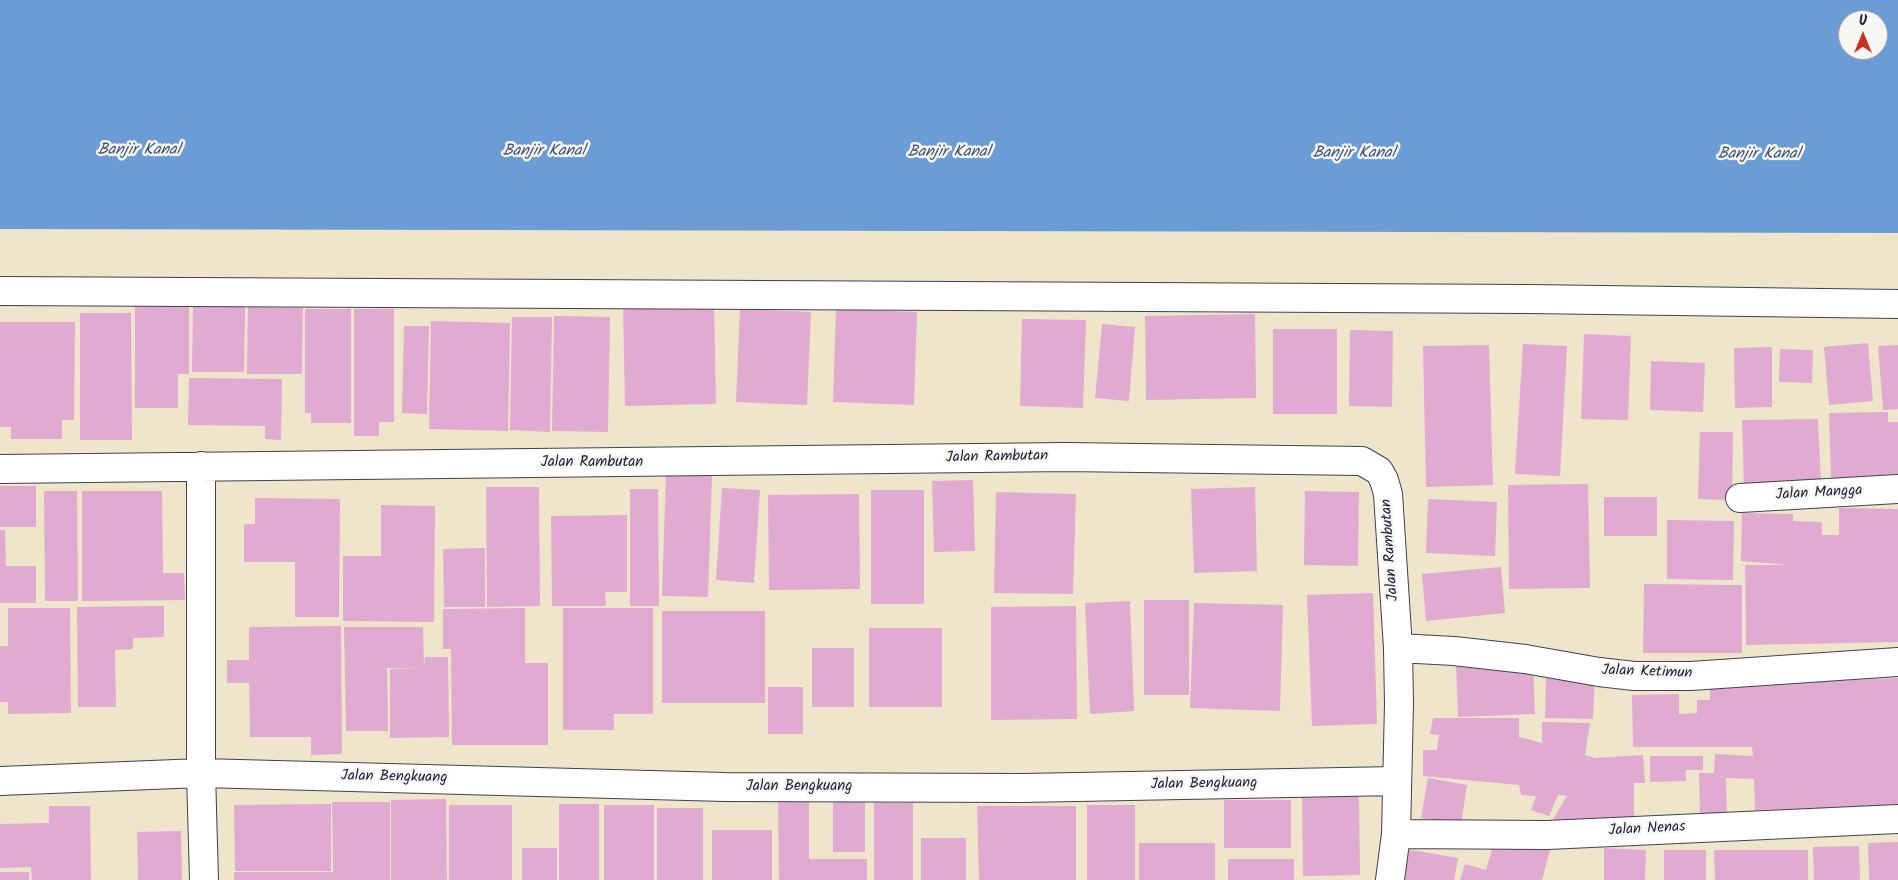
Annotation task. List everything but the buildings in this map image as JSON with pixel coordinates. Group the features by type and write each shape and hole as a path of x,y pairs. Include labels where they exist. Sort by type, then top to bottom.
{"street":[{"path":"0,292 1527,299 1898,304"},
{"name":"Jalan Rambutan","path":"0,469 772,462 1066,457 1362,461 1379,471 1388,494 1398,648 1396,834 1390,880"},
{"path":"201,466 201,774 204,880"},
{"name":"Jalan Mangga","path":"1740,498 1898,489"},
{"name":"Jalan Ketimun","path":"1398,648 1454,650 1634,676 1691,676 1898,662"},
{"name":"Jalan Bengkuang","path":"0,781 201,774 735,787 1023,788 1396,781"},
{"name":"Jalan Nenas","path":"1396,834 1546,835 1898,819"}],"water":[{"name":"Banjir Kanal","path":"0,0 1898,0 1898,233 0,229"}]}
